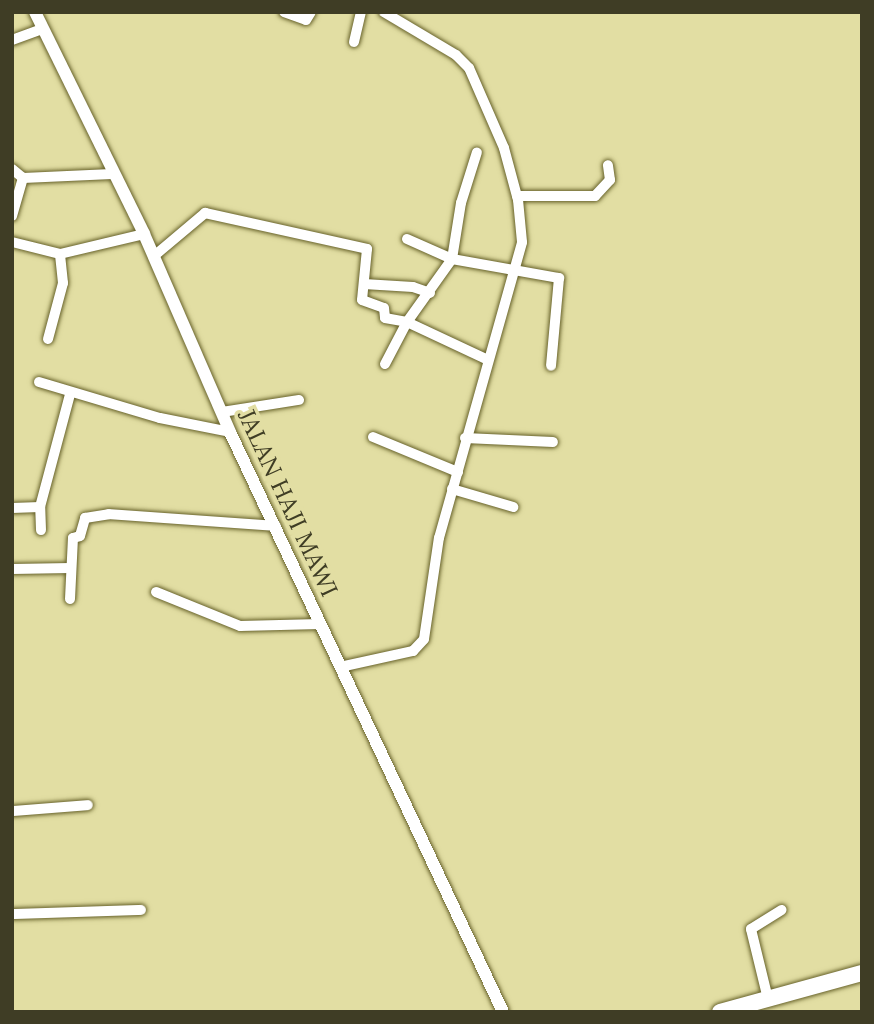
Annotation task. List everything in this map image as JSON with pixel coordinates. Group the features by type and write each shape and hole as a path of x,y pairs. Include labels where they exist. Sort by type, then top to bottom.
{"main road":[{"path":"720,1012 862,973"}],"street":[{"name":"JALAN HAJI MAWI","path":"34,12 144,234 230,432 503,1012"},
{"path":"284,12 306,20 311,12"},
{"path":"354,42 361,12"},
{"path":"340,667 419,648 452,489 516,271 522,242 517,195 504,148 469,68 457,55 400,16 384,12"},
{"path":"12,40 42,29"},
{"path":"385,364 407,322 452,259 461,203 477,152"},
{"path":"517,195 595,196 610,180 608,165"},
{"path":"12,169 23,178 112,174"},
{"path":"12,216 23,178"},
{"path":"154,256 205,213 301,237 368,249 362,300 384,308 385,318 407,322 488,360"},
{"path":"12,242 60,254 144,234"},
{"path":"407,239 452,259 560,279 551,366"},
{"path":"48,339 64,283 60,254"},
{"path":"364,284 413,287 430,293"},
{"path":"38,382 69,394 230,432"},
{"path":"41,530 40,507 69,394"},
{"path":"222,412 299,400"},
{"path":"373,438 458,472"},
{"path":"465,438 552,442"},
{"path":"452,489 513,507"},
{"path":"12,508 40,507"},
{"path":"70,599 73,538 80,536 81,521 109,514 276,526"},
{"path":"12,569 71,568"},
{"path":"156,592 240,626 320,624"},
{"path":"12,811 89,804"},
{"path":"768,999 751,929 781,910"},
{"path":"12,914 141,911"}]}
